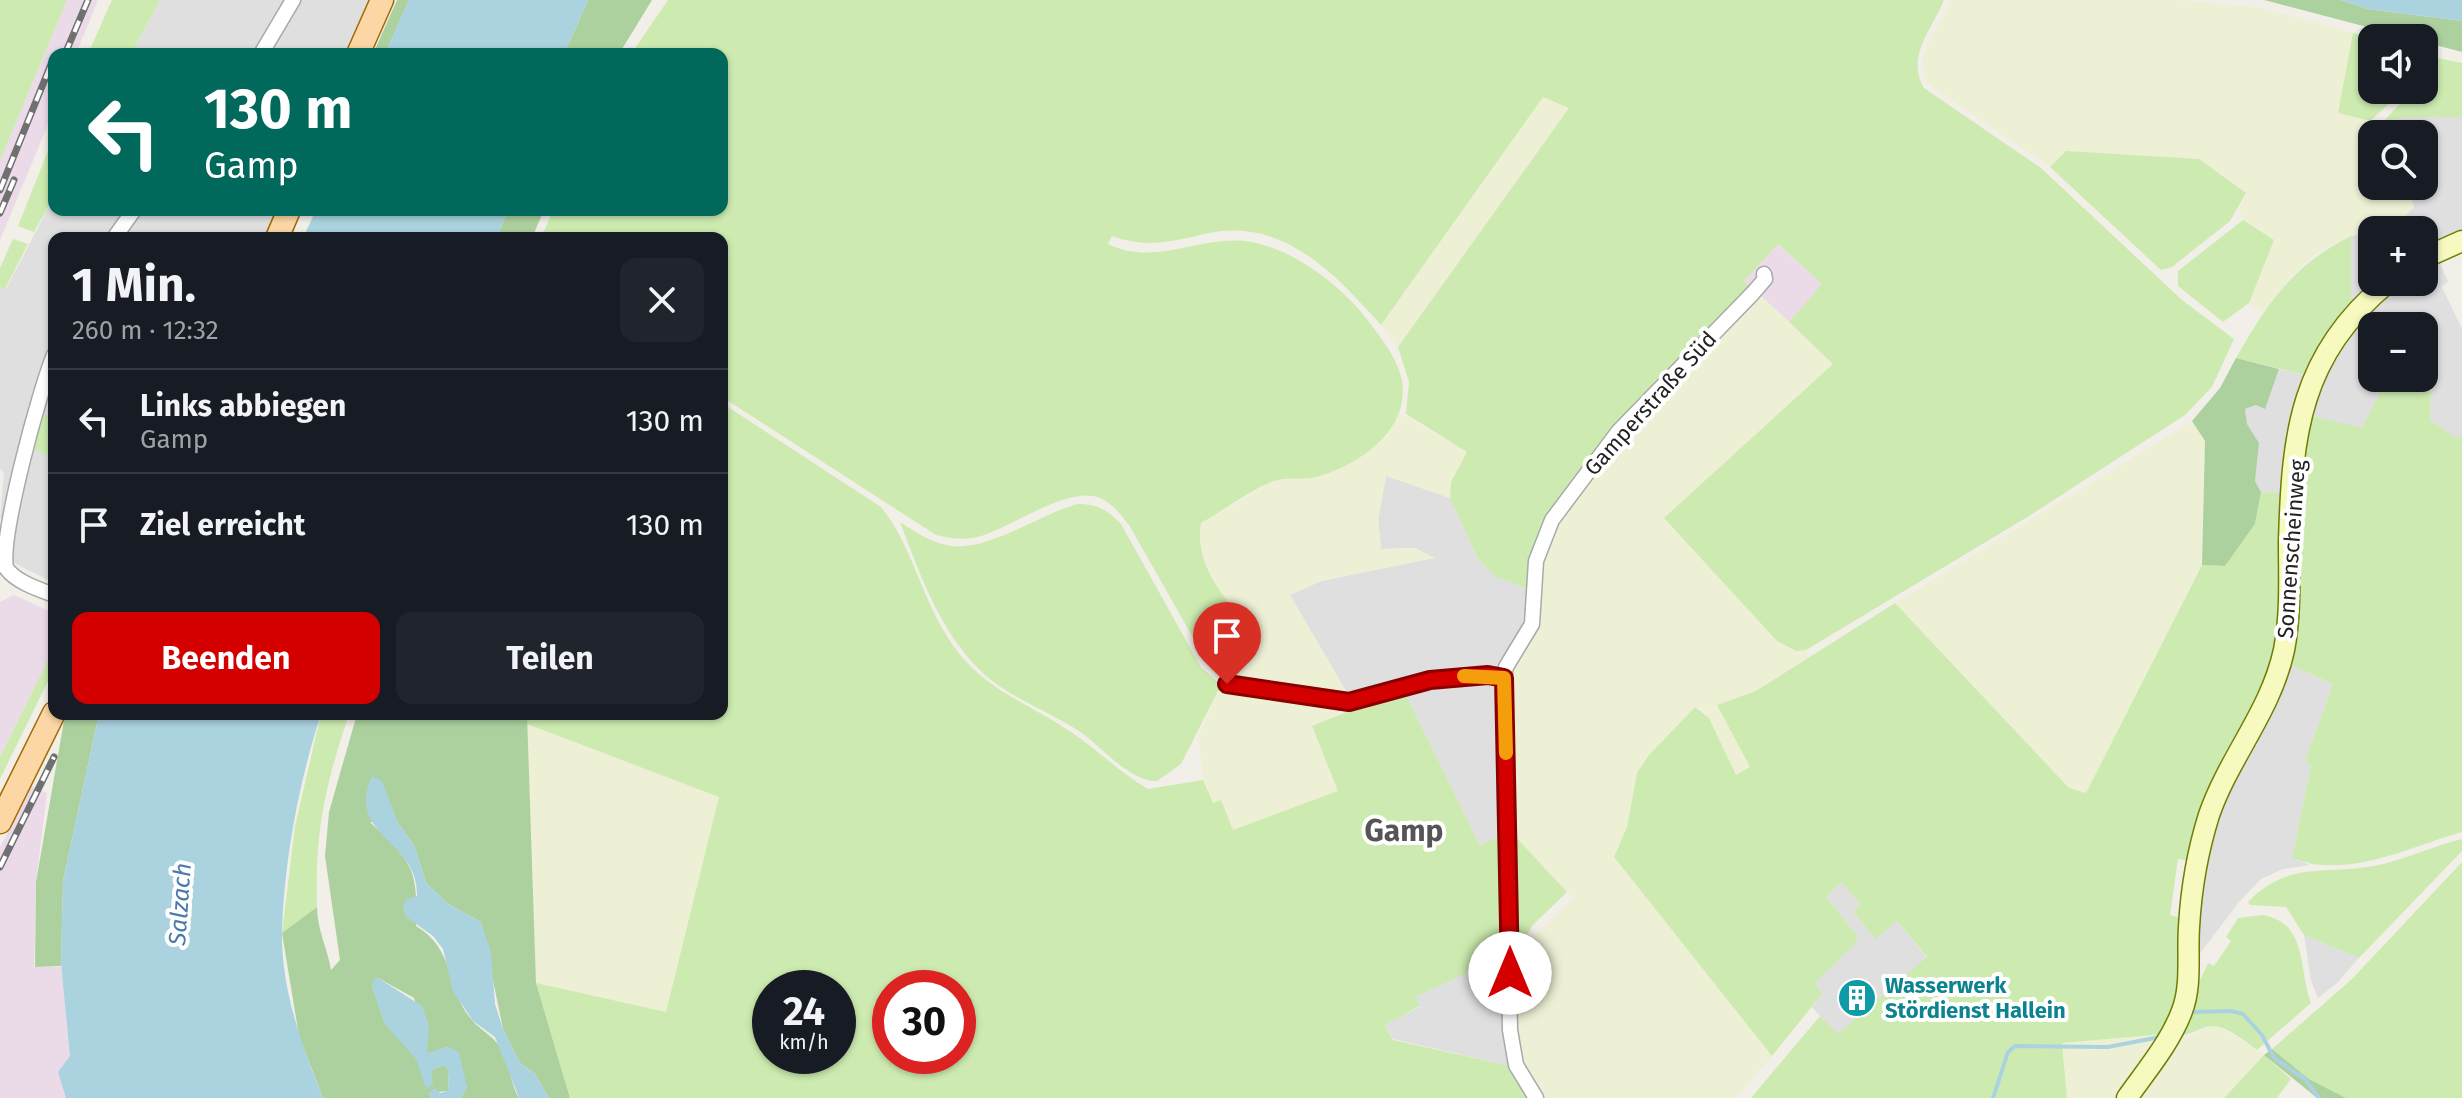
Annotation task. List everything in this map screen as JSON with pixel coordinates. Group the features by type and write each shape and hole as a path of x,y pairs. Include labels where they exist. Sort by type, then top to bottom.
{"main road":[{"path":"361,48 382,0"},
{"path":"0,822 51,720"}],"street":[{"path":"265,48 293,0"},
{"path":"2438,252 2462,241"},
{"name":"Gamperstraße Süd","path":"1536,1098 1516,1065 1510,1030 1506,667 1532,624 1536,561 1552,520 1598,455 1753,293 1765,279 1764,274"},
{"name":"Sonnenscheinweg","path":"2127,1098 2182,1013 2188,983 2191,904 2203,834 2220,791 2259,719 2283,655 2288,620 2294,473 2312,379 2320,359 2343,324 2373,296"},
{"path":"48,370 14,458 0,549 6,568 20,580 48,592"},
{"path":"1227,684 1349,702 1430,680 1488,675 1504,678"}],"shaded area":[{"path":"67,0 98,0 78,48 48,48 48,124 0,240 0,161"},
{"path":"160,0 370,0 349,48 134,48"},
{"path":"2404,117 2462,117 2462,237 2442,255 2440,264 2448,281 2442,287 2462,329 2462,435 2458,440 2430,420 2431,392 2438,392 2438,312 2358,312 2358,392 2380,392 2362,429 2310,415 2288,494 2261,492 2255,481 2259,443 2247,424 2245,409 2256,405 2265,408 2279,369 2305,375 2317,346 2351,306 2351,236 2358,235 2358,296 2438,296 2438,216 2399,216 2406,200 2438,200 2438,120 2394,120"},
{"path":"48,208 48,216 274,216 268,232 48,232 48,580 14,563 6,550 7,519 0,518 4,473 0,469 0,287 6,289"},
{"path":"1777,244 1823,284 1789,322 1744,281"},
{"path":"1386,475 1450,498 1477,557 1494,576 1529,589 1502,835 1480,847 1403,689 1350,698 1290,595 1321,581 1433,558 1415,548 1381,549 1378,520"},
{"path":"14,595 48,610 48,659 0,757 0,602"},
{"path":"2285,663 2333,684 2305,761 2311,765 2292,858 2310,865 2283,869 2261,879 2239,902 2192,964 2207,835"},
{"path":"32,786 47,793 36,881 34,967 62,967 71,1057 67,1098 0,1098 0,847"},
{"path":"1841,882 1861,904 1853,913 1876,938 1897,921 1927,958 1837,1035 1812,1007 1822,994 1814,983 1857,935 1826,897"},
{"path":"2304,935 2359,958 2337,983 2318,998 2311,981"},
{"path":"1506,955 1511,1066 1393,1039 1385,1024 1420,1007 1414,997"}],"green space":[{"path":"0,0 67,0 0,161"},
{"path":"112,0 160,0 134,48 91,48"},
{"path":"397,0 409,0 388,48 376,48"},
{"path":"588,0 652,0 623,48 567,48"},
{"path":"668,0 1944,0 1919,54 1919,76 1924,88 2041,168 2182,300 2234,339 2212,387 2185,415 2029,516 1806,650 1796,651 1777,641 1664,518 1833,364 1789,322 1822,284 1778,244 1744,281 1751,287 1593,452 1557,504 1529,589 1494,576 1477,557 1450,498 1451,482 1467,452 1406,414 1409,382 1398,347 1569,108 1543,97 1381,325 1345,287 1306,254 1261,234 1236,231 1209,233 1149,243 1112,236 1108,244 1144,253 1233,240 1268,246 1285,253 1318,272 1359,310 1389,350 1402,381 1398,415 1390,430 1364,455 1317,477 1281,479 1269,483 1201,523 1200,538 1206,565 1219,590 1246,624 1212,671 1129,525 1114,507 1102,499 1073,497 1056,502 973,538 936,535 728,401 728,232 544,232 550,216 728,216 728,48 635,48"},
{"path":"1952,0 2178,0 2263,8 2353,33 2338,113 2366,120 2358,120 2358,200 2412,200 2414,207 2405,216 2358,216 2358,235 2315,254 2290,278 2264,313 2249,303 2274,240 2243,220 2239,209 2246,193 2066,151 2050,167 1926,83 1922,61 1927,44"},
{"path":"2264,0 2341,0 2368,9 2462,21 2462,52 2438,46 2438,24 2358,25"},
{"path":"2353,33 2358,34 2358,104 2389,104 2371,120 2338,113"},
{"path":"2438,58 2462,63 2462,117 2385,120 2400,104 2438,104"},
{"path":"1543,96 1570,109 1398,347 1381,325"},
{"path":"48,151 48,208 34,232 18,226"},
{"path":"2066,151 2199,159 2246,193 2230,221 2172,267 2161,270 2050,167"},
{"path":"505,216 541,216 535,232 499,232"},
{"path":"2243,220 2274,240 2249,303 2223,322 2178,286 2178,271"},
{"path":"2351,236 2351,306 2317,346 2305,375 2236,358 2283,287 2313,260"},
{"path":"13,239 28,244 5,289 0,287 0,268"},
{"path":"1761,296 1834,364 1795,651 1806,650 1809,658 1756,691 1717,705 1751,767 1736,775 1709,718 1703,709 1695,707 1649,755 1637,773 1627,827 1614,857 1772,1056 1736,1098 1542,1098 1517,1055 1515,977 1520,959 1533,938 1573,898 1513,834 1509,679 1512,663 1531,639 1540,560 1547,539 1609,449"},
{"path":"2236,358 2279,369 2265,409 2256,405 2245,409 2247,424 2259,443 2255,481 2261,492 2255,524 2225,566 2202,565 2205,441 2192,421 2220,388"},
{"path":"2380,392 2431,392 2430,420 2458,439 2462,435 2462,832 2378,859 2334,865 2313,864 2292,858 2311,765 2305,761 2333,684 2285,663 2309,415 2362,428"},
{"path":"728,407 881,507 900,536 945,633 957,651 985,679 1068,730 1148,789 1203,780 1213,803 1221,800 1233,830 1338,791 1312,726 1403,689 1480,846 1502,835 1506,955 1415,997 1420,1006 1385,1025 1393,1040 1511,1066 1531,1098 570,1098 536,983 666,1012 719,797 527,724 527,720 728,720"},
{"path":"39,413 48,415 48,455 25,446"},
{"path":"1399,413 1468,452 1451,482 1450,498 1386,476 1378,520 1381,549 1415,548 1435,558 1321,581 1290,595 1350,698 1227,679 1212,671 1246,624 1220,593 1198,545 1201,523 1271,482 1293,476 1315,478 1354,461 1386,438"},
{"path":"2192,421 2205,441 2202,565 2086,793 2069,788 1895,603"},
{"path":"2261,492 2288,494 2285,550 2277,568 2285,568 2280,649 2194,861 2178,859 2170,915 2185,919 2183,981 2165,1034 2062,1043 2067,1098 1751,1098 1820,1016 1838,1034 1927,957 1897,921 1876,939 1853,912 1861,904 1841,882 1826,897 1857,935 1856,943 1815,983 1822,994 1772,1056 1614,857 1627,827 1637,773 1649,755 1695,707 1709,718 1736,775 1750,767 1717,705 1756,691 1895,603 2069,788 2086,793 2202,565 2225,566 2255,524"},
{"path":"1077,504 1102,509 1121,524 1201,667 1221,685 1181,764 1157,781 1129,771 1086,736 1002,688 974,664 959,647 935,607 900,522 937,542 966,546 998,538"},
{"path":"48,659 48,681 0,779 0,757"},
{"path":"1221,685 1334,705 1339,714 1312,726 1339,791 1233,831 1221,801 1213,804 1203,780 1198,735"},
{"path":"64,720 98,720 63,881 61,966 35,967 36,882"},
{"path":"320,720 347,720 323,809 317,907 282,933 295,826"},
{"path":"355,720 527,720 536,983 570,1098 549,1098 535,1074 520,1063 503,1029 481,922 448,904 426,883 414,845 398,823 370,822 410,867 416,890 416,926 438,946 463,1008 502,1050 519,1098 461,1098 467,1087 448,1047 427,1054 414,998 378,978 372,986 385,1024 431,1070 443,1065 449,1070 448,1091 428,1093 432,1098 323,1098 299,1036 282,933 317,907 331,970 340,960 325,856 329,812"},
{"path":"527,724 719,797 666,1013 536,983"},
{"path":"1512,833 1567,892 1532,926 1517,952 1510,835"},
{"path":"2462,839 2462,851 2359,958 2304,935 2286,907 2250,905 2248,902 2264,889 2294,874 2379,865"},
{"path":"2462,862 2462,1098 2346,1098 2309,1079 2272,1049 2352,979"},
{"path":"2262,915 2277,919 2294,937 2311,1003 2257,1050 2235,1034 2217,1026 2174,1037 2208,963 2214,966 2231,941 2226,937 2238,918"},
{"path":"2209,1026 2223,1028 2264,1055 2224,1098 2133,1098 2174,1037 2191,1036"},
{"path":"2165,1034 2121,1098 2067,1098 2061,1043"},
{"path":"2272,1049 2309,1079 2346,1098 2317,1098 2264,1055"},
{"path":"2264,1055 2291,1079 2277,1098 2224,1098"}],"water":[{"path":"409,0 588,0 567,48 388,48"},
{"path":"2341,0 2462,0 2462,21 2368,9"},
{"path":"313,216 505,216 499,232 306,232"},
{"name":"Salzach","path":"98,720 319,720 294,822 282,932 289,996 323,1098 66,1098 58,1072 70,1056 61,963 63,881"},
{"path":"372,776 382,781 398,823 414,845 426,883 448,904 481,922 491,953 495,1004 503,1029 520,1063 535,1074 549,1098 519,1098 495,1037 473,1021 453,991 443,949 433,936 405,916 403,905 407,899 417,896 415,877 397,849 375,826 368,812 366,796"},
{"path":"378,978 422,1006 429,1026 427,1053 448,1047 459,1052 467,1087 461,1098 432,1098 428,1093 435,1088 440,1093 448,1091 449,1070 443,1065 431,1070 433,1084 426,1089 416,1059 385,1024 372,987 373,980"}],"waterway":[{"path":"2191,1012 2231,1011 2243,1014 2262,1035 2274,1058 2305,1079 2319,1098"},
{"path":"1993,1098 2008,1052 2015,1046 2108,1047 2160,1037"}],"railway":[{"path":"68,48 88,0"},
{"path":"0,190 48,72"},
{"path":"0,213 14,180"},
{"path":"0,867 54,757"}],"slow traffic":[{"path":"1464,676 1497,675 1504,678 1506,753"}],"place":[{"name":"Wasserwerk Stördienst Hallein","path":"1857,998"}],"district":[{"name":"Gamp","path":"1404,831"}],"route":[{"path":"1227,684 1349,702 1407,684 1449,677 1497,675 1504,678 1507,737 1504,820 1511,898 1510,973"}]}
